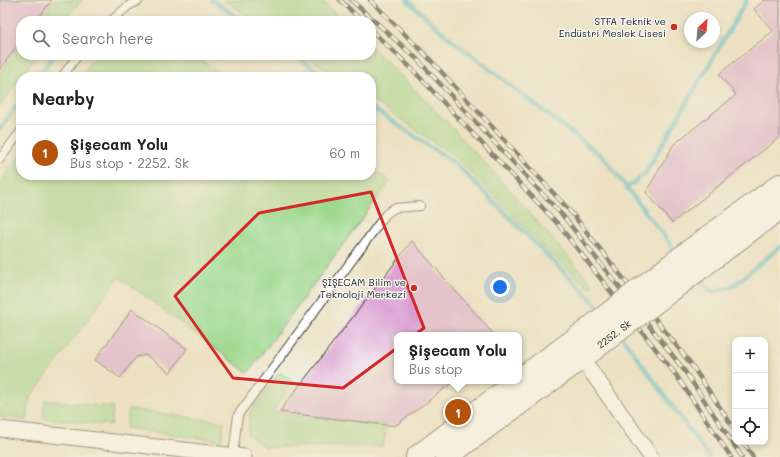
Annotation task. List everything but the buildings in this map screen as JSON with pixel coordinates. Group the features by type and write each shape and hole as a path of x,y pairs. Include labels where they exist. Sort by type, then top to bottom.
{"main road":[{"name":"2252. Sk","path":"446,457 582,346 698,257 780,185"},
{"name":"2252. Sk","path":"698,257 780,208"},
{"name":"2252. Sk","path":"522,379 582,346"},
{"name":"2252. Sk","path":"417,457 515,384"}],"street":[{"path":"582,346 651,457"},
{"path":"0,429 238,456"}],"lane":[{"path":"117,16 128,6 139,0"},
{"path":"66,72 74,60"},
{"path":"0,159 16,138"},
{"path":"238,456 238,415 386,214 394,208 420,206"}],"highlighted area":[{"path":"371,192 424,328 343,388 233,378 175,296 259,213"}],"green space":[{"path":"54,0 83,0 67,16 42,16"},
{"path":"224,0 321,0 339,16 248,16"},
{"path":"16,51 16,60 33,60 25,72 16,72 16,84 0,106 0,72"},
{"path":"376,52 401,75 485,163 593,285 590,289 546,249 457,158 376,102 376,72 330,72 312,60 376,60"},
{"path":"92,60 201,60 219,72 83,72"},
{"path":"16,161 16,180 376,180 376,172 390,181 248,373 119,277 30,398 27,421 0,417 0,182"},
{"path":"280,372 293,382 272,412 387,425 383,446 265,447 248,434 250,412"},
{"path":"45,400 113,407 111,425 43,418"},
{"path":"129,409 224,422 221,441 126,428"}],"waterway":[{"path":"212,0 236,16"},
{"path":"407,0 447,36 604,158 677,253"},
{"path":"627,188 645,174 747,0"},
{"path":"42,72 50,60"},
{"path":"301,60 319,72"},
{"path":"0,129 16,107"},
{"path":"376,110 456,164 602,310"},
{"path":"698,276 712,292 733,286 780,247"},
{"path":"621,335 709,457"}],"railway":[{"path":"340,0 357,16"},
{"path":"351,0 369,16"},
{"path":"370,0 423,52 570,211 691,364 732,426"},
{"path":"376,22 417,59 564,217 684,370 742,457"},
{"path":"376,35 410,67 557,223 676,375 731,457"},
{"path":"745,445 753,457"}],"place":[{"name":"STFA Teknik ve Endüstri Meslek Lisesi","path":"674,27"},
{"name":"ŞİŞECAM Bilim ve Teknoloji Merkezi","path":"414,288"},
{"name":"Şişecam Yolu","path":"458,412"}]}
